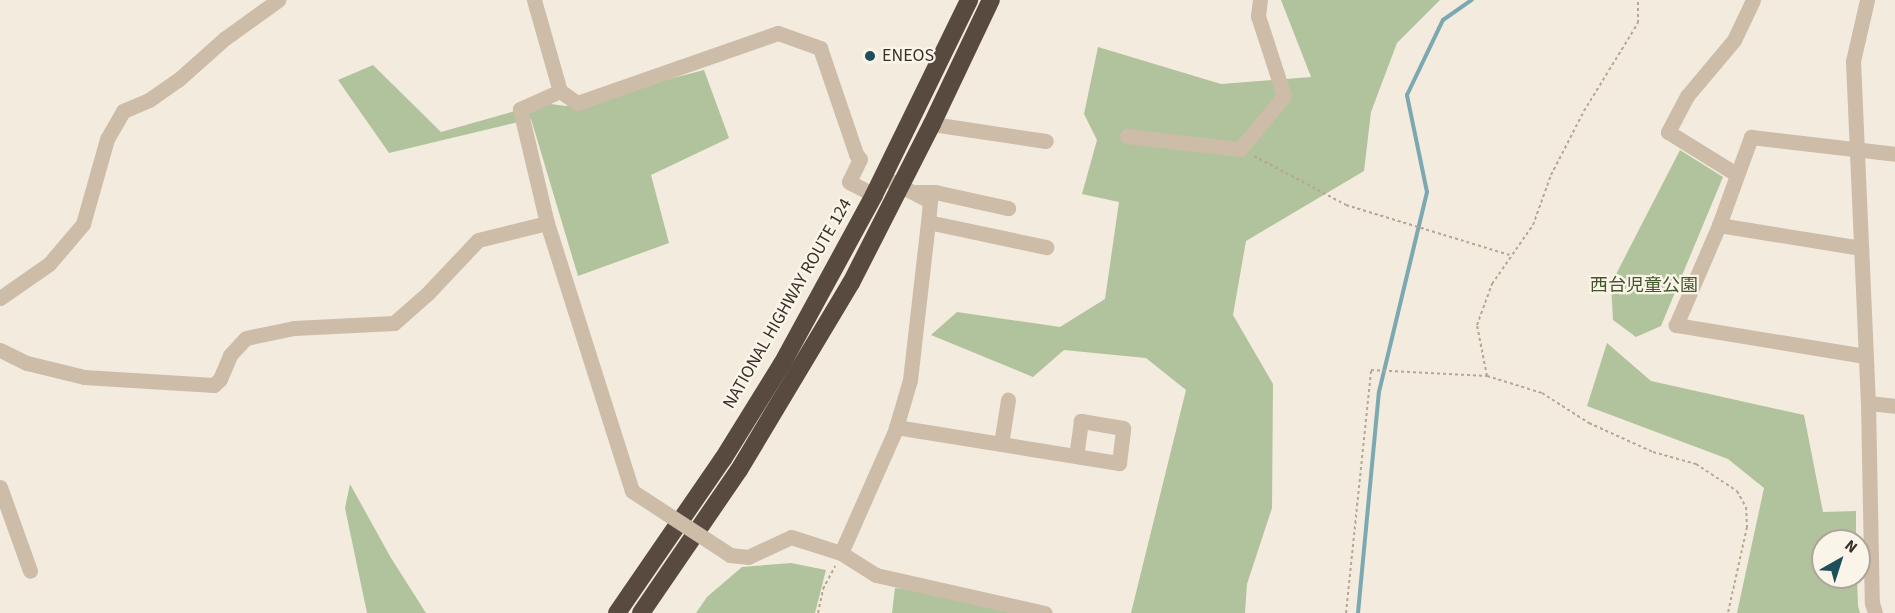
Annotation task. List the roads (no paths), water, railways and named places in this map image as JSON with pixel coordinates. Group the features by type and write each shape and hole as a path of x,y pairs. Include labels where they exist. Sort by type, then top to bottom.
{"highway":[{"name":"NATIONAL HIGHWAY ROUTE 124","path":"616,613 662,551 764,392 832,276 969,0"},
{"path":"641,613 733,480 907,189 932,124 991,0"}],"street":[{"path":"0,298 50,264 83,224 107,139 123,111 149,100 178,80 224,39 278,0"},
{"path":"1127,136 1240,149 1284,96 1258,16 1260,0"},
{"path":"1736,174 1668,132 1687,96 1734,40 1754,0"},
{"path":"1867,0 1853,61 1868,404 1872,603 1875,613"},
{"path":"535,3 560,91 577,103 778,33 820,48 856,154 860,159 849,182 874,195"},
{"path":"560,91 520,109 547,224 632,491 730,555 748,557 791,537 842,553 876,575 1045,613"},
{"path":"932,124 1046,141"},
{"path":"1865,356 1676,326 1719,225 1751,137 1895,154"},
{"path":"842,553 896,427 910,381 928,222 930,201 883,177"},
{"path":"907,189 935,192 1008,208"},
{"path":"928,222 1046,247"},
{"path":"0,350 27,363 84,377 214,385 220,379 230,355 246,338 294,328 394,323 427,294 478,240 547,224"},
{"path":"1719,225 1861,248"},
{"path":"1001,444 1008,400"},
{"path":"1868,404 1895,406"},
{"path":"896,427 1076,456"},
{"path":"0,487 30,571"}],"waterway":[{"path":"1358,613 1379,392 1427,192 1407,95 1443,20 1472,0"}],"place":[{"name":"ENEOS","path":"870,56"}],"park label":[{"name":"西台児童公園","path":"1644,286"}]}
